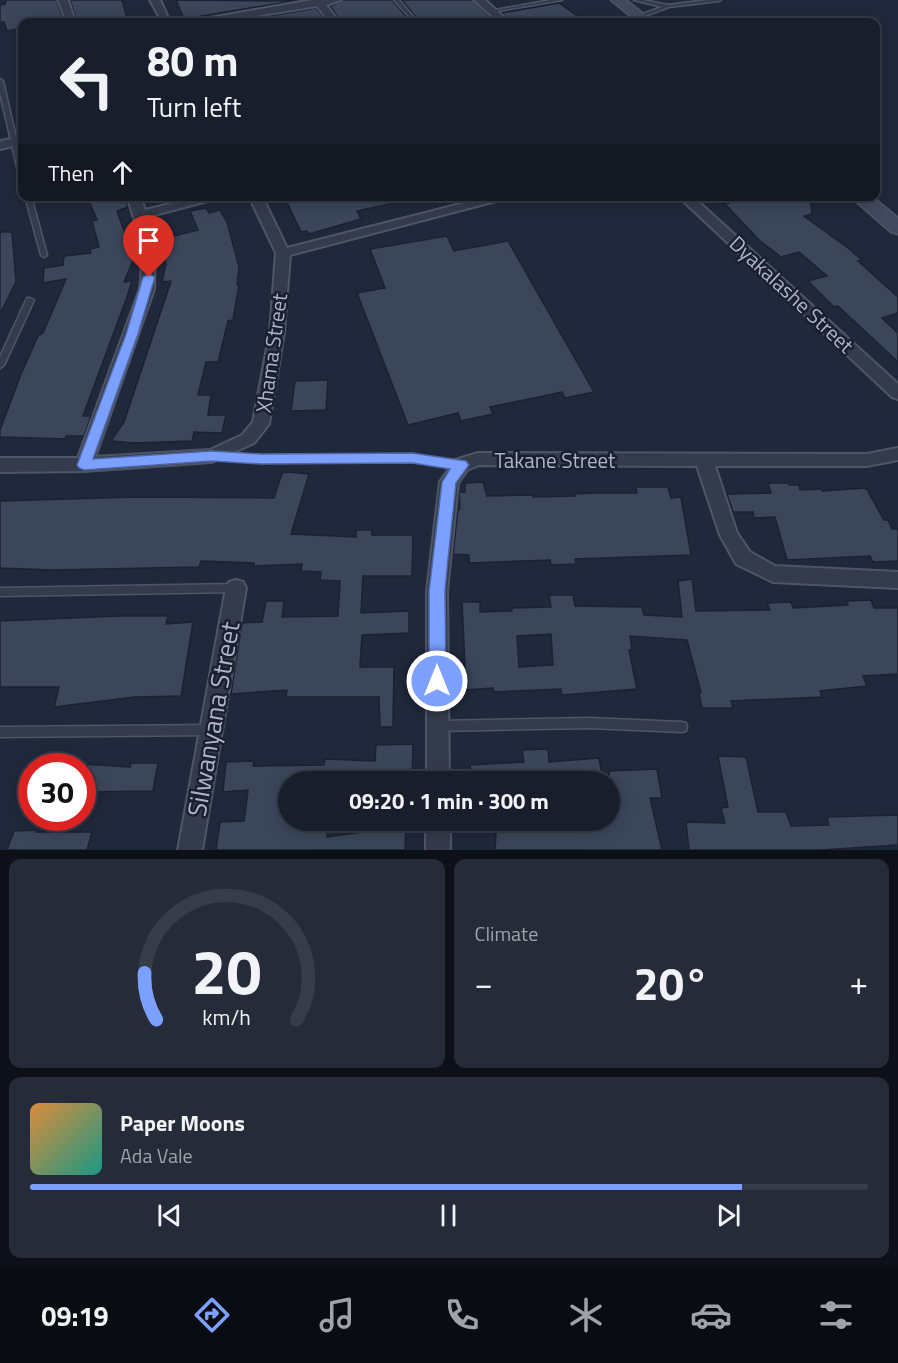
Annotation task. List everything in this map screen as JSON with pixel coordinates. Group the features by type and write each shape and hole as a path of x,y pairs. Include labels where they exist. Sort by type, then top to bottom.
{"main road":[{"path":"618,0 640,18"},
{"path":"865,201 898,228"}],"street":[{"path":"63,0 70,18"},
{"path":"156,0 164,18"},
{"path":"256,18 318,1 336,0"},
{"path":"479,0 500,18"},
{"path":"318,1 331,18"},
{"path":"0,146 18,142"},
{"path":"84,465 147,289 150,257 141,215 135,201"},
{"path":"141,215 199,201"},
{"name":"Xhama Street","path":"0,465 84,465 212,456 248,440 261,424 277,332 282,253 257,201"},
{"path":"282,253 489,201"},
{"name":"Dyakalashe Street","path":"689,201 898,393"},
{"name":"Takane Street","path":"461,465 478,459 867,460 898,454"},
{"path":"704,460 729,535 743,558 772,574 898,580"},
{"path":"438,771 437,591 449,482 461,465"},
{"name":"Silwanyana Street","path":"190,850 213,730 236,588"},
{"path":"438,831 438,850"}],"lane":[{"path":"396,0 412,18"},
{"path":"492,11 560,0"},
{"path":"636,0 668,6 719,0"},
{"path":"646,18 668,6"},
{"path":"0,81 18,142"},
{"path":"29,201 44,255"},
{"path":"0,365 30,300"},
{"path":"212,456 261,459 412,458 461,465"},
{"path":"0,592 236,588"},
{"path":"438,726 589,723 682,727"},
{"path":"0,732 213,730"}],"building":[{"path":"6,0 56,0 63,18 18,18 18,29 7,31 4,22 0,23 0,5 5,4"},
{"path":"70,0 122,0 127,18 76,18"},
{"path":"176,0 299,0 190,18 184,18"},
{"path":"343,0 392,0 408,18 338,18 330,6"},
{"path":"402,0 472,0 492,18 417,18"},
{"path":"559,3 580,18 507,18 502,13"},
{"path":"316,8 325,18 257,18"},
{"path":"89,201 126,201 128,207 117,211 134,258 124,282 132,281 127,297 83,416 91,416 84,436 66,436 65,439 0,437 0,430 21,374 38,336 43,333 66,279 43,283 44,268 63,265 64,256 91,253 90,249 99,247 92,221 97,220"},
{"path":"286,201 394,201 394,203 357,211 361,219 309,234 307,231 301,232"},
{"path":"735,201 811,201 812,214 804,216 862,260 858,261 898,297 898,313 882,318 898,333 898,362 838,306 834,307 808,281 827,276 799,252 781,257 760,241 725,204"},
{"path":"206,208 209,213 220,210 227,222 239,267 237,285 239,285 233,320 228,321 218,362 206,362 198,395 211,395 208,415 226,415 222,433 194,432 192,441 134,443 111,441 124,422 171,281 162,282 166,264 163,251 170,250 166,238 198,230 190,211"},
{"path":"0,232 12,232 16,282 0,314"},
{"path":"447,236 454,251 508,241 594,392 565,398 562,392 490,407 493,414 461,421 458,413 408,425 357,293 385,288 370,249"},
{"path":"328,380 326,410 291,411 295,381"},
{"path":"282,473 309,474 291,534 356,537 356,530 372,530 372,535 413,535 412,576 363,576 361,613 409,611 409,633 362,635 360,667 394,667 393,727 380,727 379,697 286,697 287,690 231,694 242,623 262,622 266,601 284,601 282,617 338,616 340,581 320,580 321,572 301,571 302,564 254,566 254,563 201,561 199,567 52,570 0,568 0,501 137,497 274,498"},
{"path":"483,482 487,496 532,495 533,497 637,493 636,487 668,487 671,498 681,497 691,555 575,559 576,564 551,565 550,560 469,563 469,555 453,554 458,509 460,509 459,492 465,492 465,483"},
{"path":"768,483 799,485 800,490 866,488 884,520 888,520 892,529 898,529 898,561 873,562 870,556 787,560 775,517 754,518 753,512 733,512 727,494 771,493"},
{"path":"692,579 696,611 770,610 767,603 791,602 793,608 848,605 846,601 871,600 874,608 898,608 898,674 863,676 867,686 820,691 822,697 731,701 733,708 702,708 699,692 701,692 687,640 630,636 632,650 629,650 637,689 562,695 561,689 494,692 493,688 464,690 461,667 465,667 462,602 480,602 480,612 512,611 511,608 551,607 549,595 573,595 575,606 642,607 644,615 682,617 678,581","holes":["551,634 553,665 519,667 517,636"]},
{"path":"168,616 166,624 193,622 181,696 135,697 54,707 59,687 0,687 0,621"},
{"path":"413,744 412,771 278,771 278,831 327,831 327,837 368,831 406,831 405,850 216,850 220,822 244,821 248,790 223,792 226,762 254,761 253,766 324,765 325,759 375,761 376,745"},
{"path":"548,749 549,762 599,758 601,771 470,771 470,765 524,762 522,750"},
{"path":"718,756 746,757 758,812 786,812 791,826 829,825 827,817 898,815 898,845 821,850 689,850 686,822 725,823 721,808 728,807"},
{"path":"131,763 158,763 153,791 96,792 96,765 130,767"},
{"path":"657,769 662,798 650,798 662,850 495,850 496,831 620,831 620,771 609,771"},
{"path":"14,831 92,832 87,850 7,850"}],"route":[{"path":"149,277 132,334 84,465 212,456 261,459 412,458 461,465 449,482 439,569 437,681"}]}
